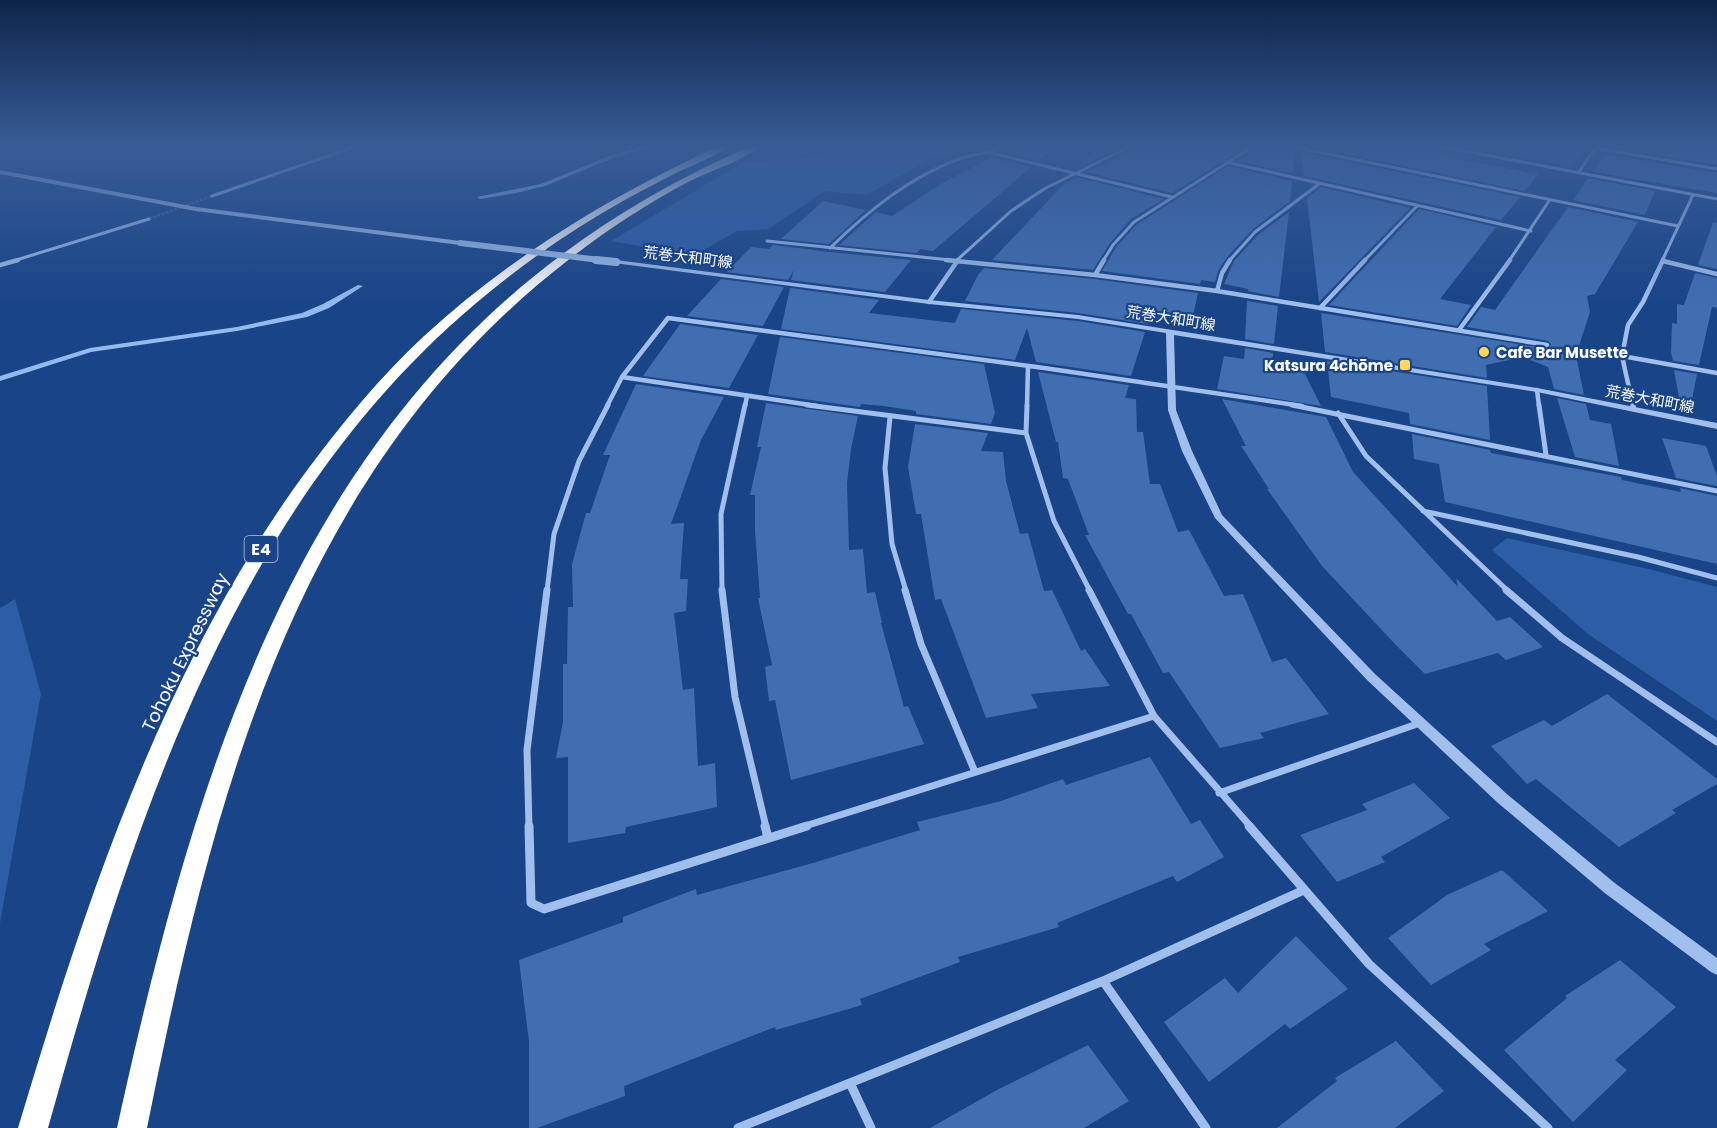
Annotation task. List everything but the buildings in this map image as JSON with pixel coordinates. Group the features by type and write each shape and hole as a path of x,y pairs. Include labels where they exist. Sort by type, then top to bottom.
{"highway":[{"name":"Tohoku Expressway","path":"33,1128 60,1031 111,876 156,762 212,636 258,554 346,428 425,343 497,281 559,235 618,200"},
{"path":"132,1128 159,999 228,753 278,630 315,553 353,486 425,389 472,338 522,292 609,226 649,200"}],"street":[{"name":"荒巻大和町線","path":"146,200 196,209 460,243 929,302 1078,317 1537,390 1717,426"},
{"path":"830,248 860,218 888,200"},
{"path":"929,302 956,261 1011,211 1028,200"},
{"path":"1095,275 1113,245 1134,222 1168,200"},
{"path":"1217,291 1223,270 1239,249 1271,217 1296,200"},
{"path":"1389,200 1531,231"},
{"path":"1543,200 1678,226"},
{"path":"1634,409 1622,356 1628,325 1643,302 1691,200"},
{"path":"1459,330 1531,231 1549,201"},
{"path":"1320,308 1353,274 1379,242 1418,206"},
{"path":"0,265 149,219"},
{"path":"767,241 1095,275 1217,291 1547,345"},
{"path":"1663,261 1717,274"},
{"path":"1154,716 544,909 531,903 527,750 554,534 579,461 622,377 668,318 1172,386 1338,413 1717,491"},
{"path":"1170,332 1172,410 1187,451 1218,516 1371,677 1503,799 1611,889 1717,967"},
{"path":"1622,356 1717,373"},
{"path":"1028,366 1026,433 1054,521 1154,716 1369,964 1548,1128"},
{"path":"622,377 890,417 1026,433"},
{"path":"1537,390 1546,455"},
{"path":"747,396 721,514 722,597 735,697 768,838"},
{"path":"1338,413 1366,456 1478,565 1562,639 1717,742"},
{"path":"890,417 885,468 892,544 921,644 975,772"},
{"path":"1423,510 1638,556 1717,578"},
{"path":"1219,793 1420,722"},
{"path":"738,1128 1103,981 1304,890"},
{"path":"1103,981 1206,1128"},
{"path":"850,1083 871,1128"}],"shaded area":[{"path":"680,200 812,200 768,229 737,231 695,255 611,241"},
{"path":"1507,538 1653,570 1717,587 1717,721 1588,634 1492,550"},
{"path":"15,599 41,694 0,923 0,608"}],"waterway":[{"path":"0,379 90,350 237,329 304,315 326,306 360,286"}],"tunnel":[{"path":"149,219 202,200"}],"place":[{"name":"Cafe Bar Musette","path":"1484,352"},
{"name":"Katsura 4chōme","path":"1405,365"}]}
